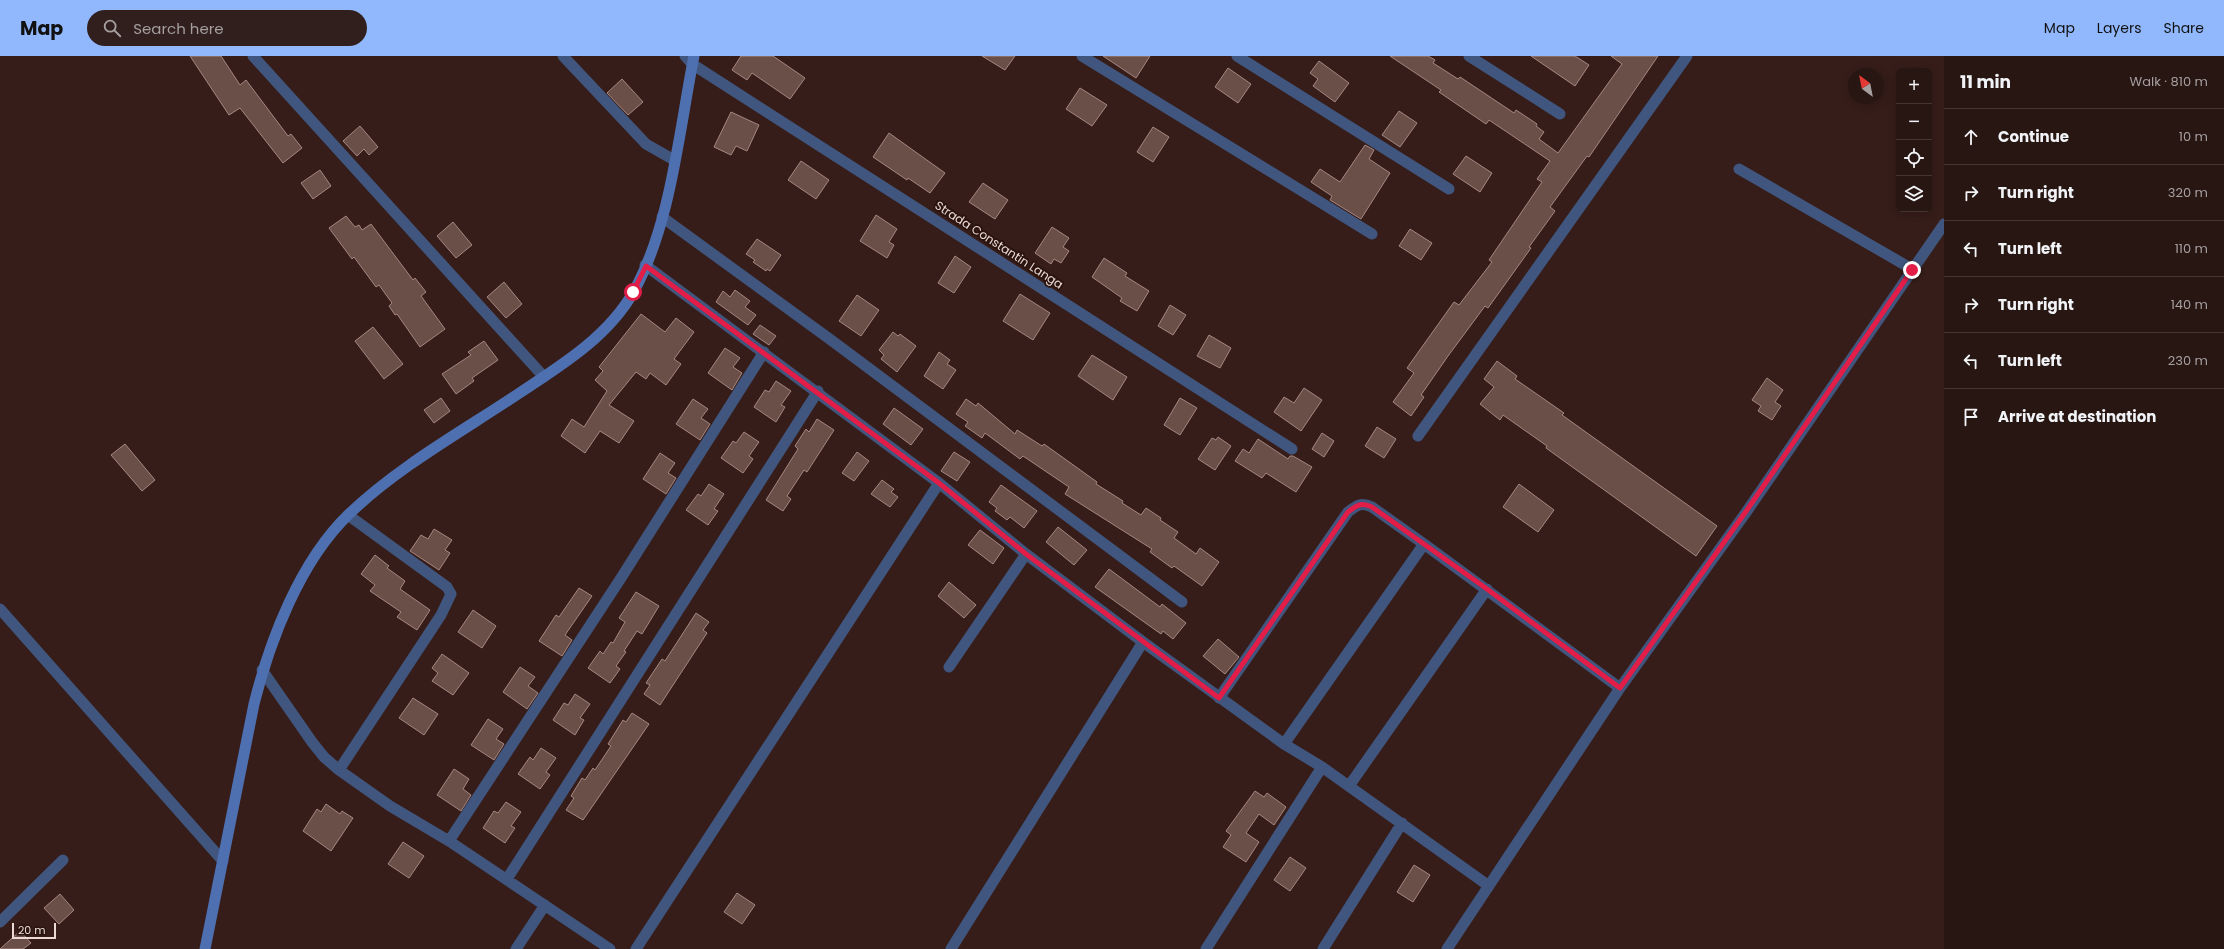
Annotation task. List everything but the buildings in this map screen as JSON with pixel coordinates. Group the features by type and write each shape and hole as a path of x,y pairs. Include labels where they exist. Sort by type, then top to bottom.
{"main road":[{"path":"205,949 262,670 297,588 324,544 348,515 393,476 544,377 582,350 614,319 633,292 646,266 662,217 674,160 690,59"}],"street":[{"path":"253,56 544,377"},
{"path":"563,56 646,144 674,160"},
{"path":"1082,56 1372,234"},
{"path":"1237,56 1449,188"},
{"path":"1470,56 1560,114"},
{"path":"1418,436 1687,56"},
{"name":"Strada Constantin Langa","path":"690,59 1292,449"},
{"path":"1739,169 1912,270"},
{"path":"662,217 825,335 1182,602"},
{"path":"1447,949 1620,688 1747,510 1944,224"},
{"path":"646,266 818,391 939,483 1026,554 1219,698 1284,744 1322,766 1489,886"},
{"path":"449,841 621,578 764,352"},
{"path":"507,879 818,391"},
{"path":"636,949 939,483"},
{"path":"1219,698 1348,512 1357,505 1363,503 1372,507 1487,589 1620,688"},
{"path":"339,770 441,615 451,594 447,587 348,515"},
{"path":"1284,744 1424,544"},
{"path":"949,667 1026,554"},
{"path":"1349,786 1487,589"},
{"path":"0,609 223,861"},
{"path":"951,949 1144,642"},
{"path":"262,670 312,742 324,757 339,770 390,806 449,841 610,949"},
{"path":"1206,949 1322,766"},
{"path":"1322,949 1402,823"},
{"path":"0,922 63,860"},
{"path":"516,949 545,905"}],"route":[{"path":"633,292 646,266 818,391 939,483 1026,554 1219,698 1348,512 1357,505 1363,503 1372,507 1487,589 1620,688 1747,510 1912,270"}]}
